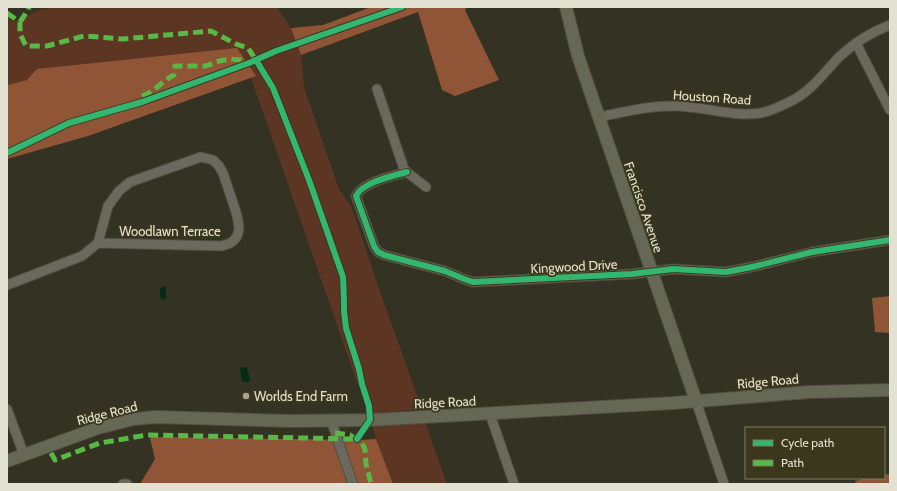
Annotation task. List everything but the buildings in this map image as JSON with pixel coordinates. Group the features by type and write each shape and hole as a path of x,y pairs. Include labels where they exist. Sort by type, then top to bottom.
{"main road":[{"name":"Francisco Avenue","path":"566,7 578,56 598,117 696,401"},
{"name":"Ridge Road","path":"7,461 98,428 134,419 155,417 292,422 370,420 696,401 810,392 890,390"}],"street":[{"name":"Houston Road","path":"598,117 644,109 676,106 732,113 763,112 788,103 803,95 856,43 890,25"},
{"path":"856,43 890,110"},
{"path":"377,89 404,169 426,187"},
{"name":"Woodlawn Terrace","path":"196,158 209,158 219,166 223,173 240,224 238,234 233,241 221,246 98,243 108,206 114,196 130,182 196,158"},
{"name":"Kingwood Drive","path":"407,172 369,184 358,192 356,196 371,239 378,252 384,255 445,270 473,282 652,272 673,269 726,272 812,252 890,240"},
{"path":"7,285 82,256 98,243"},
{"name":"Francisco Avenue","path":"696,401 724,484"},
{"path":"7,409 24,455"},
{"path":"490,414 514,484"},
{"path":"331,420 354,484"}],"shaded area":[{"path":"60,7 277,7 291,28 301,55 304,87 339,189 352,208 422,409 368,414 251,78 255,77 27,80 7,85 7,15 13,22 40,10"},
{"path":"371,7 467,7 465,10 499,80 455,96 442,90 418,12 301,55 291,28 323,25"},
{"path":"237,48 256,76 88,136 7,159 7,85 27,80 37,69"},
{"path":"165,286 166,298 163,300 160,297 160,289"},
{"path":"890,296 890,333 875,332 872,298"},
{"path":"247,367 250,381 246,383 245,381 242,382 240,368"},
{"path":"425,422 447,484 393,484 372,424"},
{"path":"150,438 376,439 393,484 140,484 155,459"},
{"path":"890,474 890,484 856,484 855,481 864,479 885,479 885,475"}],"marked path":[{"path":"20,22 29,7"},
{"path":"7,13 20,22 20,34 26,46 47,46 84,36 123,39 211,31 236,44 248,48 257,62"},
{"path":"142,96 174,75 175,66 206,66 230,59 241,60 249,63"},
{"path":"335,433 350,435 362,443 365,449 366,464 371,484"},
{"path":"51,453 55,460 100,443 147,435 357,439"}],"cycle path":[{"path":"7,153 69,123 142,102 249,63 276,51 402,7"},
{"path":"256,60 273,88 309,180 343,277 346,328 369,406 370,420 357,439"},
{"path":"407,172 372,183 360,191 356,196 374,246 378,252 384,255 445,271 473,282 632,274 673,269 726,272 812,252 890,240"}],"place":[{"name":"Worlds End Farm","path":"246,396"}]}
